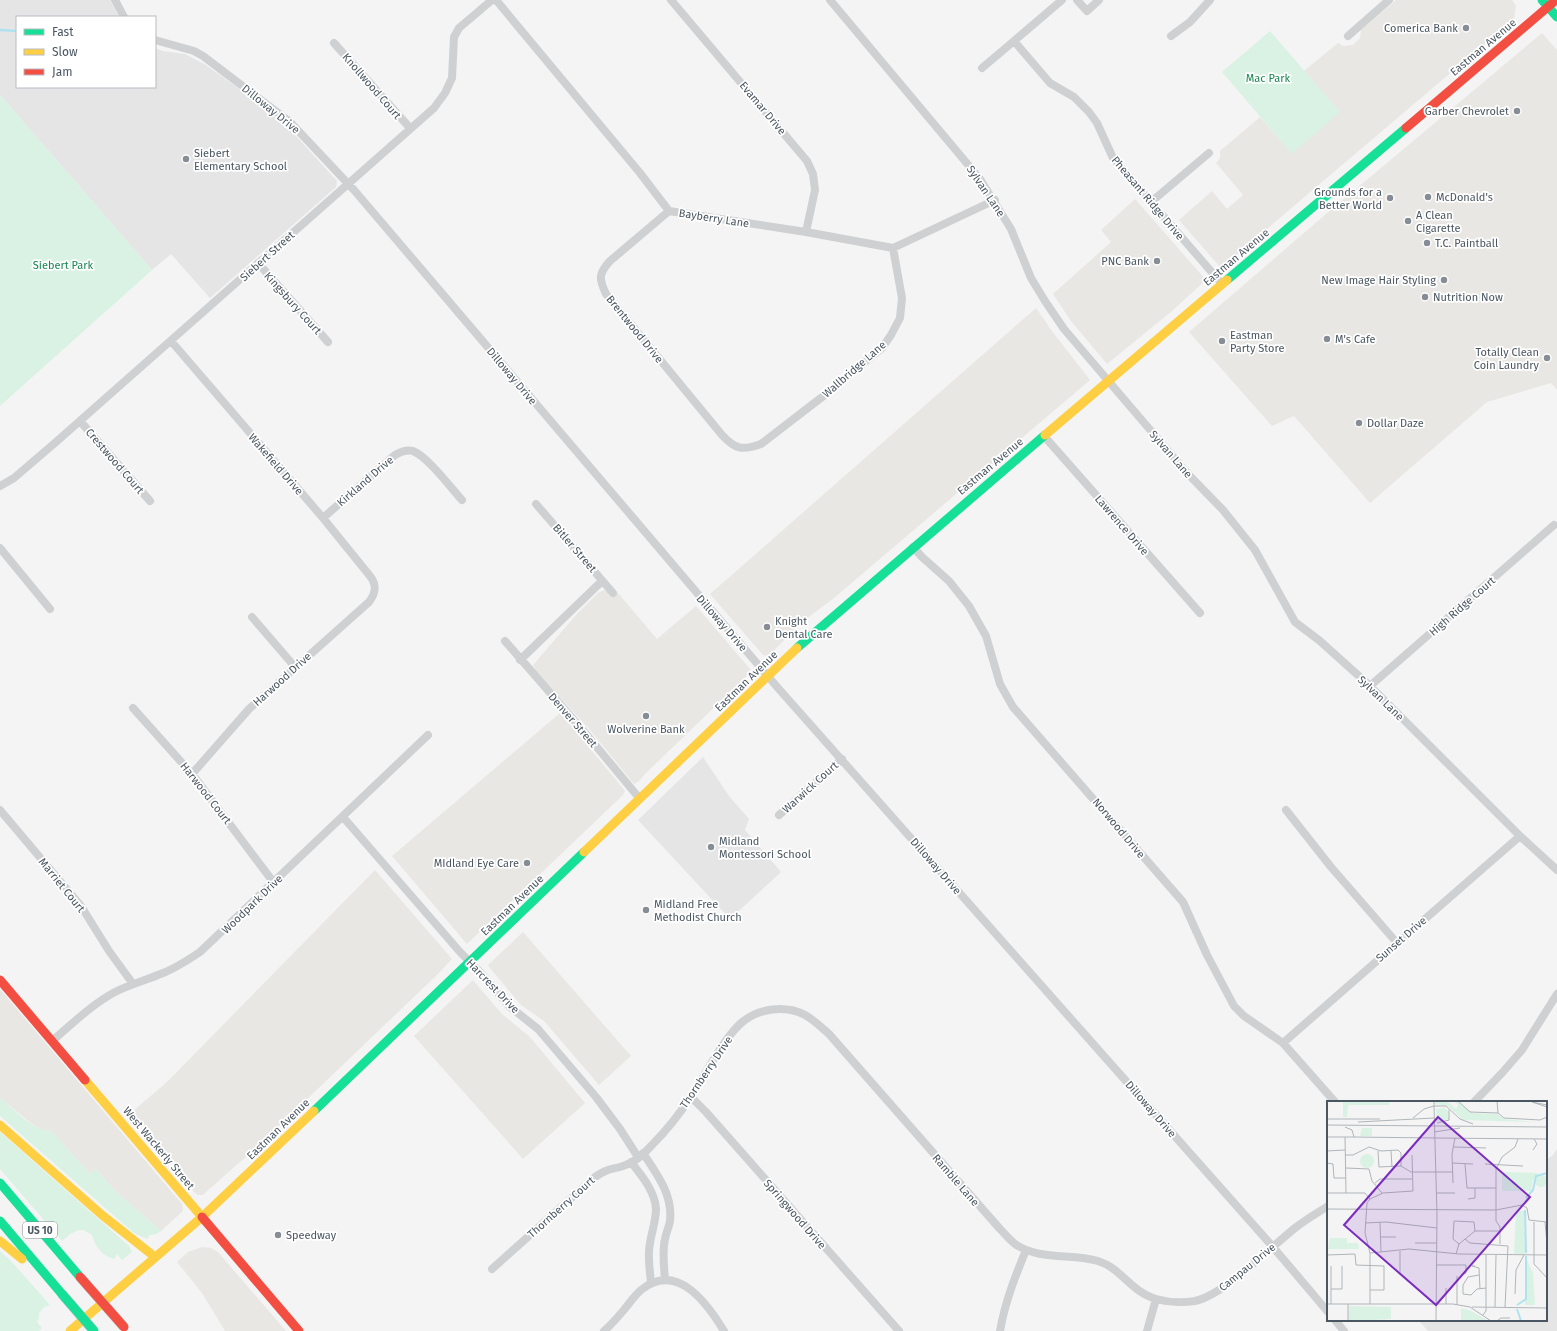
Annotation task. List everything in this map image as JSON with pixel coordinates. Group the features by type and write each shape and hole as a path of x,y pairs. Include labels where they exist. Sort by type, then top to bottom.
{"main road":[{"name":"Eastman Avenue","path":"70,1331 202,1217 274,1150 811,635 1222,284 1545,3 1556,0"},
{"path":"1545,3 1557,17"},
{"name":"West Wackerly Street","path":"0,980 299,1331"},
{"path":"0,1125 102,1215 155,1257"},
{"name":"US 10","path":"0,1183 125,1329"},
{"name":"US 10","path":"0,1222 94,1331"},
{"path":"0,1241 60,1292"}],"street":[{"path":"114,0 123,16"},
{"name":"Siebert Street","path":"0,486 14,478 80,421 434,108 445,93 452,78 454,37 459,28 492,0"},
{"name":"Bayberry Lane","path":"496,0 670,211 806,232 893,248"},
{"name":"Evamar Drive","path":"671,0 807,161 813,174 815,190 806,232"},
{"name":"Sylvan Lane","path":"830,0 980,179 995,200 1011,229 1031,278 1064,329 1187,473 1223,510 1255,550 1295,622 1320,641 1370,686 1520,836 1557,870"},
{"path":"982,68 1062,0"},
{"path":"1077,0 1087,11 1099,0"},
{"path":"1171,36 1190,22 1210,0"},
{"path":"1348,36 1389,0"},
{"name":"Dilloway Drive","path":"156,40 194,51 265,102 290,122 348,184 768,676 1273,1247 1327,1311"},
{"name":"Pheasant Ridge Drive","path":"1014,41 1050,83 1074,97 1089,112 1097,123 1113,158 1222,284"},
{"name":"Knollwood Court","path":"334,43 410,128"},
{"path":"1151,202 1208,153"},
{"path":"893,248 995,200"},
{"name":"Brentwood Drive","path":"670,211 610,261 602,270 601,282 606,294 722,435 731,444 740,449"},
{"name":"Wallbridge Lane","path":"740,449 752,448 761,444 826,394 882,348 900,318 902,298 893,248"},
{"name":"Kingsbury Court","path":"258,263 328,342"},
{"name":"Wakefield Drive","path":"171,341 375,582 375,590"},
{"name":"Crestwood Court","path":"80,421 150,501"},
{"name":"Lawrence Drive","path":"1044,436 1200,613"},
{"name":"Kirkland Drive","path":"322,518 395,455 403,450 412,451 423,458 462,500"},
{"name":"Bitler Street","path":"536,504 613,593"},
{"name":"High Ridge Court","path":"1370,686 1554,525"},
{"name":"Norwood Drive","path":"913,547 949,581 969,606 986,636 1000,684 1014,707 1182,902 1207,956 1234,1006 1244,1016 1283,1043 1334,1101"},
{"path":"0,548 50,609"},
{"path":"520,660 602,580"},
{"name":"Harwood Drive","path":"192,774 249,709 369,602 374,596 375,590"},
{"path":"252,618 295,667"},
{"name":"Denver Street","path":"505,641 520,660 583,730 640,799"},
{"name":"Harwood Court","path":"133,708 192,774 274,883"},
{"name":"Woodpark Drive","path":"52,1041 94,1005 114,992 163,974 186,962 200,952 428,735"},
{"name":"Warwick Court","path":"779,815 842,759"},
{"name":"Marriet Court","path":"0,810 81,906 109,951 133,984"},
{"path":"1286,810 1331,867 1397,943"},
{"name":"Harcrest Drive","path":"343,817 509,1006 538,1029 596,1097 620,1129 637,1158"},
{"name":"Sunset Drive","path":"1283,1043 1520,836"},
{"path":"1475,1101 1522,1050 1557,994"},
{"name":"Thornberry Drive","path":"637,1158 662,1134 691,1097 740,1024 750,1016 761,1012 774,1009 787,1010"},
{"name":"Ramble Lane","path":"787,1010 804,1014 820,1025 829,1034 1000,1229 1015,1244 1026,1250 1041,1254 1090,1259 1100,1262 1111,1268 1142,1294 1156,1299"},
{"name":"Springwood Drive","path":"691,1097 899,1331"},
{"path":"637,1158 665,1187 669,1203 670,1222 664,1240 663,1260 665,1280"},
{"path":"637,1158 652,1194 656,1208 650,1244 649,1260 651,1283"},
{"name":"Thornberry Court","path":"492,1269 595,1177 603,1171 623,1166 637,1158"},
{"name":"Campau Drive","path":"1156,1299 1195,1301 1213,1294 1228,1284 1296,1226 1327,1207"},
{"path":"1000,1331 1003,1312 1012,1284 1026,1250"},
{"path":"604,1331 641,1290 651,1283 665,1280 689,1288 701,1298 713,1312 724,1331"},
{"path":"1147,1331 1156,1299"},
{"path":"1336,1321 1344,1331"}],"shaded area":[{"name":"Siebert Elementary School","path":"0,0 110,0 118,16 16,16 16,88 156,88 156,48 163,51 185,54 204,64 227,80 278,119 296,136 337,181 336,187 210,298 171,254 152,270 0,95"},
{"path":"1396,0 1512,0 1516,6 1514,19 1221,268 1179,220 1212,191 1227,209 1243,195 1216,163 1220,158 1220,151 1260,117 1292,153 1339,112 1304,71 1338,43 1343,46 1353,45 1360,38 1361,30"},
{"path":"1542,33 1557,50 1557,390 1551,383 1487,402 1370,503 1294,416 1272,426 1189,332 1326,214"},
{"path":"1135,199 1206,280 1172,311 1107,364 1071,321 1053,294 1111,242 1101,230"},
{"path":"1036,308 1090,380 834,598 805,620 768,656 763,655 710,594"},
{"path":"604,590 609,592 613,597 618,593 657,639 696,606 750,669 750,673 639,781 634,784 590,730 536,671 533,665 576,615 598,593"},
{"path":"560,713 625,791 623,795 467,944 392,856"},
{"name":"Midland Montessori School","path":"703,757 729,796 749,819 745,830 781,872 730,919 638,820"},
{"path":"375,870 452,959 259,1145 203,1195 198,1195 194,1192 176,1166 162,1152 159,1145 132,1112 167,1082"},
{"path":"523,932 631,1056 599,1085 544,1021 521,1005 488,965"},
{"path":"473,980 501,1013 530,1037 585,1103 523,1159 414,1036"},
{"path":"0,989 182,1204 183,1211 161,1231 115,1191 96,1169 90,1174 51,1131 43,1130 32,1124 0,1098"},
{"path":"1557,1149 1557,1331 1428,1331 1419,1321 1547,1321 1547,1159 1552,1156"},
{"path":"202,1247 211,1248 218,1252 286,1331 225,1331 202,1293 177,1262 188,1252"}],"green space":[{"name":"Mac Park","path":"1270,31 1340,112 1292,154 1222,72"},
{"name":"Siebert Park","path":"0,95 152,270 0,406"},
{"path":"0,1098 30,1123 44,1130 51,1131 90,1174 96,1169 115,1191 161,1231 156,1234 149,1235 148,1239 134,1233 0,1116"},
{"path":"0,1132 129,1246 132,1252 122,1260 117,1254 114,1259 110,1258 100,1250 92,1235 83,1230 70,1234 62,1241 0,1169"},
{"path":"0,1251 11,1261 50,1305 44,1307 39,1313 37,1322 42,1328 39,1331 0,1331"}],"waterway":[{"path":"0,30 16,31"}],"traffic: fast":[{"path":"1542,0 1557,17"},
{"path":"1227,280 1406,128"},
{"path":"797,648 1045,435"},
{"path":"314,1111 584,852"},
{"path":"0,1183 80,1277"},
{"path":"0,1221 62,1294"},
{"path":"62,1294 94,1331"}],"traffic: slow":[{"path":"1045,435 1227,280"},
{"path":"584,852 797,648"},
{"path":"85,1080 202,1217"},
{"path":"70,1331 202,1217 314,1111"},
{"path":"0,1125 102,1215 155,1257"},
{"path":"0,1241 22,1259"}],"traffic: jam":[{"path":"1406,128 1556,0"},
{"path":"0,980 85,1080"},
{"path":"202,1217 299,1331"},
{"path":"80,1277 124,1327"}],"place":[{"name":"Comerica Bank","path":"1466,28"},
{"name":"Garber Chevrolet","path":"1517,111"},
{"name":"Siebert Elementary School","path":"186,159"},
{"name":"McDonald's","path":"1428,197"},
{"name":"Grounds for a Better World","path":"1390,198"},
{"name":"A Clean Cigarette","path":"1408,221"},
{"name":"T.C. Paintball","path":"1427,243"},
{"name":"PNC Bank","path":"1157,261"},
{"name":"New Image Hair Styling","path":"1444,280"},
{"name":"Nutrition Now","path":"1425,297"},
{"name":"M's Cafe","path":"1327,339"},
{"name":"Eastman Party Store","path":"1222,341"},
{"name":"Totally Clean Coin Laundry","path":"1547,358"},
{"name":"Dollar Daze","path":"1359,423"},
{"name":"Knight Dental Care","path":"767,627"},
{"name":"Wolverine Bank","path":"646,716"},
{"name":"Midland Montessori School","path":"711,847"},
{"name":"MIdland Eye Care","path":"527,863"},
{"name":"Midland Free Methodist Church","path":"646,910"},
{"name":"Speedway","path":"278,1235"}]}
